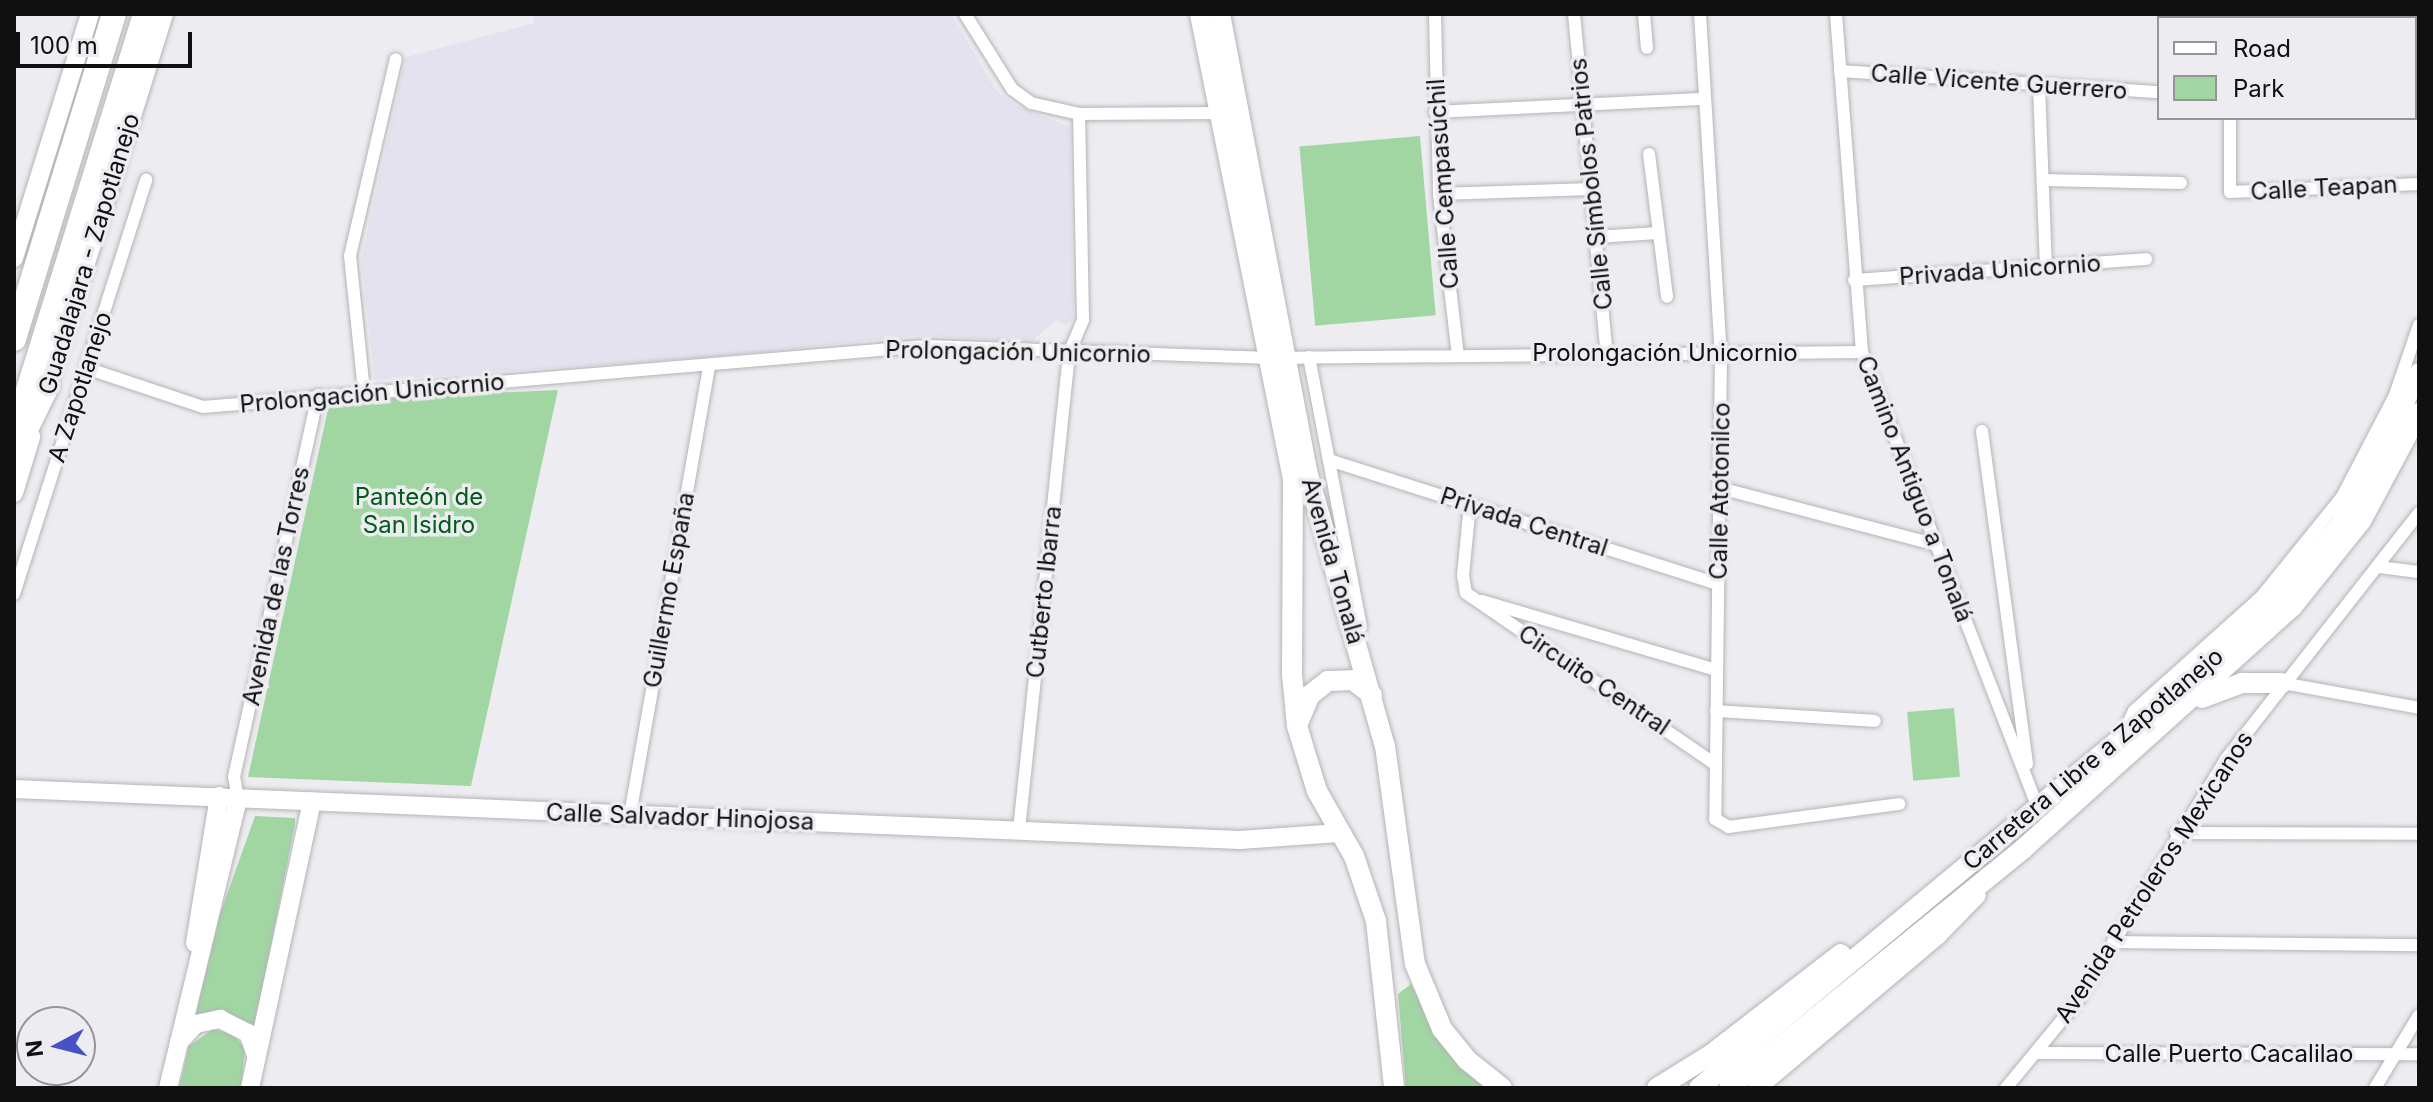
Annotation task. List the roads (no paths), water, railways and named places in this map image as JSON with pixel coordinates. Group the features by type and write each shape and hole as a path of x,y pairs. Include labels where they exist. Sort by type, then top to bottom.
{"highway":[{"path":"14,339 114,14"},
{"path":"14,435 145,14"},
{"path":"14,454 47,386"}],"main road":[{"name":"Avenida Tonalá","path":"1200,14 1278,358 1385,746 1415,964 1442,1029 1502,1086"},
{"name":"Avenida Tonalá","path":"1220,14 1278,358 1296,509 1292,674 1297,726 1317,791 1354,856 1376,921 1394,1088"},
{"name":"Carretera Libre a Zapotlanejo","path":"1699,1088 2033,812 2282,594 2341,524 2419,373"},
{"name":"Carretera Libre a Zapotlanejo","path":"1729,1088 2023,849 2292,607 2361,521 2419,413"},
{"path":"1297,726 1310,695 1328,681 1353,680 1370,686"},
{"path":"2187,704 2242,683 2282,683"},
{"path":"1657,1088 1712,1054 1996,832 2033,812"}],"street":[{"path":"14,258 90,14"},
{"name":"Guadalajara - Zapotlanejo","path":"14,493 164,14"},
{"path":"965,14 1012,89 1031,103 1079,114 1221,113"},
{"name":"Calle Cempasúchil","path":"1435,14 1439,194 1458,355"},
{"name":"Calle Símbolos Patrios","path":"1574,14 1607,354"},
{"path":"1644,14 1647,48"},
{"name":"Calle Atotonilco","path":"1700,14 1721,354 1715,764 1717,825 1899,804"},
{"name":"Camino Antiguo a Tonalá","path":"1836,14 1854,280 1862,352 2030,786 2033,812"},
{"path":"364,391 350,256 396,59"},
{"name":"Calle Vicente Guerrero","path":"1840,71 2157,92"},
{"path":"2039,86 2046,266"},
{"path":"1435,112 1704,99"},
{"name":"Cutberto Ibarra","path":"1019,830 1069,353 1083,320 1079,114"},
{"name":"Calle Teapan","path":"2230,120 2230,192 2419,183"},
{"path":"1649,154 1667,297"},
{"name":"A Zapotlanejo","path":"14,594 146,180"},
{"path":"2043,180 2181,183"},
{"path":"1439,194 1592,189"},
{"path":"1596,237 1658,233"},
{"name":"Privada Unicornio","path":"1854,280 2146,259"},
{"path":"2124,733 2134,711 2261,597 2334,508 2390,406 2419,325"},
{"name":"Prolongación Unicornio","path":"86,368 203,407 364,391 926,346 1278,358 1862,352"},
{"path":"1309,357 1370,686"},
{"name":"Guillermo España","path":"630,815 709,365"},
{"name":"Avenida de las Torres","path":"168,1088 195,966 238,799 234,777 318,395"},
{"path":"1982,431 2030,786"},
{"name":"Privada Central","path":"1329,460 1718,584"},
{"path":"1720,488 1934,544"},
{"path":"1470,504 1462,582 1470,597"},
{"name":"Avenida Petroleros Mexicanos","path":"2006,1088 2038,1053 2113,942 2176,833 2282,683 2379,567 2419,513"},
{"path":"2379,567 2419,572"},
{"name":"Circuito Central","path":"1470,597 1717,670"},
{"name":"Circuito Central","path":"1470,597 1715,764"},
{"path":"2282,683 2419,708"},
{"path":"1716,711 1875,721"},
{"name":"Avenida de las Torres","path":"195,966 196,915 219,796 234,777"},
{"name":"Calle Salvador Hinojosa","path":"16,788 1240,840 1339,833"},
{"path":"250,1088 312,802"},
{"path":"2176,833 2419,834"},
{"name":"Carretera Libre a Zapotlanejo","path":"1757,1088 1937,936 2023,849"},
{"path":"2113,942 2419,945"},
{"path":"2375,1088 2419,1015"},
{"path":"177,1046 196,1024 228,1021 248,1033 256,1062"},
{"name":"Calle Puerto Cacalilao","path":"2038,1053 2419,1054"}],"park label":[{"name":"Panteón de San Isidro","path":"419,511"}]}
